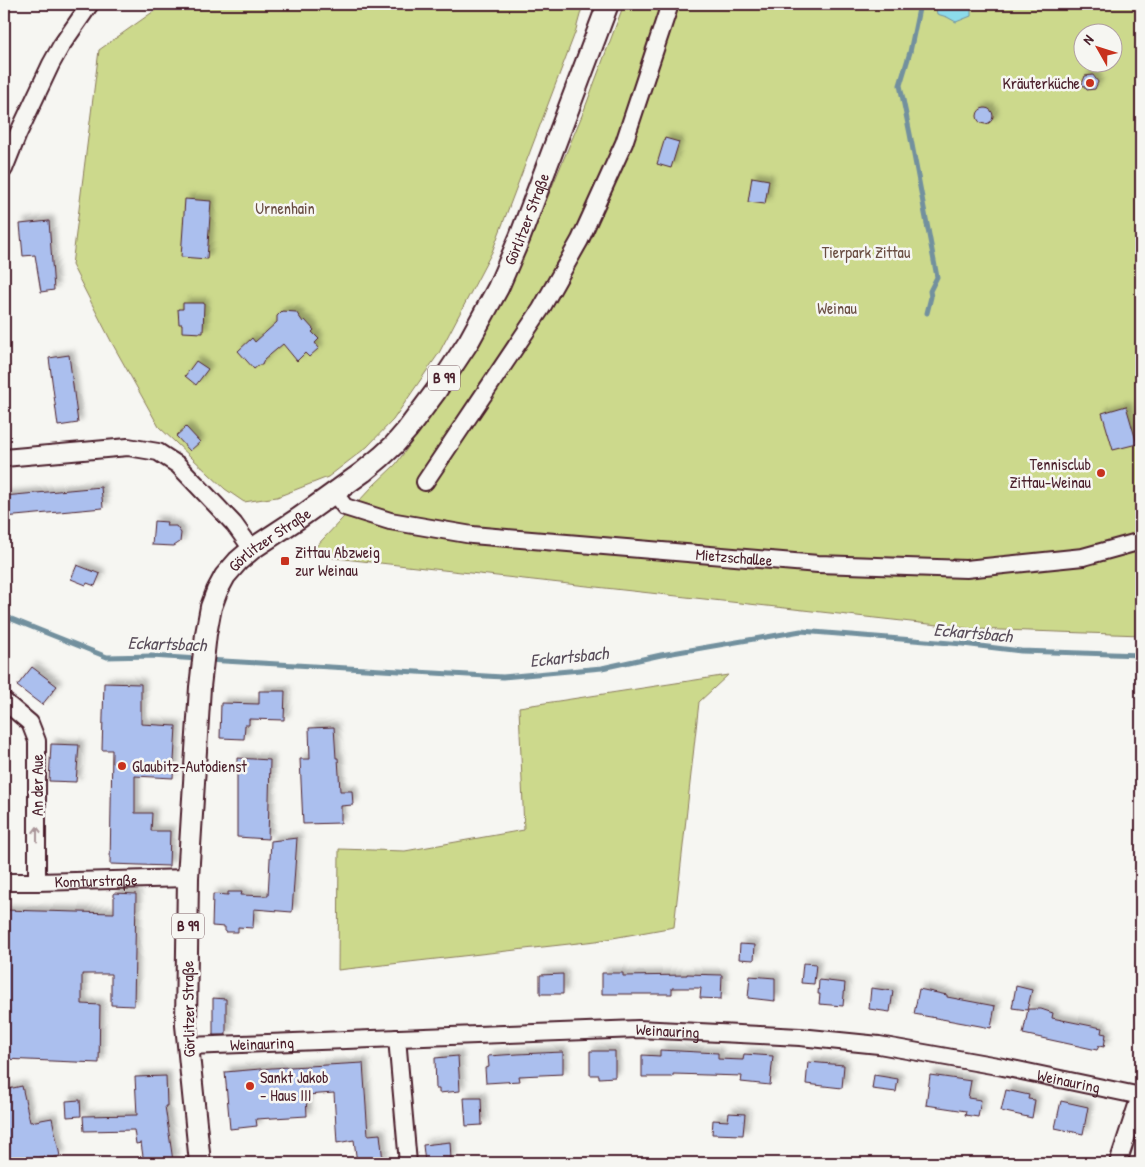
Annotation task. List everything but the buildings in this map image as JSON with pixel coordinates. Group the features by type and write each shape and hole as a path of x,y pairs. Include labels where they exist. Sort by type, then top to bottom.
{"main road":[{"name":"Görlitzer Straße","path":"200,1163 186,1016 188,878 200,688 211,607 225,576 238,561 252,549 363,472 394,445 436,391 469,341 498,288 520,237 608,4"}],"street":[{"path":"4,169 18,134 51,64 90,4"},
{"path":"425,482 541,309 580,240 624,143 670,4"},
{"path":"4,458 128,447 158,452 178,465 234,524 252,549"},
{"name":"Mietzschallee","path":"334,493 345,507 390,521 472,535 818,564 966,569 1083,557 1141,541"},
{"name":"An der Aue","path":"4,701 30,723 37,741 37,882"},
{"name":"Komturstraße","path":"4,882 188,878"},
{"name":"Weinauring","path":"188,1046 638,1029 800,1037 879,1046 1003,1067 1140,1096"},
{"path":"397,1038 408,1163"},
{"path":"1118,1163 1140,1096"}],"green space":[{"name":"Urnenhain","path":"164,4 583,4 575,33 492,252 439,353 393,420 367,447 328,477 277,497 244,502 225,489 159,427 112,343 72,265 99,50"},
{"name":"Tierpark Zittau","path":"624,4 1141,4 1141,635 974,629 308,555 396,464 450,389 509,289 583,113"},
{"path":"728,675 699,702 674,927 596,941 338,970 339,849 405,851 524,830 519,707"}],"water":[{"path":"935,4 971,4 971,16 956,22 937,14"}],"waterway":[{"path":"920,4 910,52 900,85 937,277 930,291 931,297 927,313"},
{"name":"Eckartsbach","path":"4,616 107,657 151,656 198,659"},
{"name":"Eckartsbach","path":"207,660 503,677 602,668 661,655 801,631 963,644 1021,651 1141,655"}],"place":[{"name":"Kräuterküche","path":"1090,83"},
{"name":"Tennisclub Zittau-Weinau","path":"1101,473"},
{"name":"Zittau Abzweig zur Weinau","path":"285,561"},
{"name":"Glaubitz-Autodienst","path":"122,766"},
{"name":"Sankt Jakob - Haus III","path":"250,1086"}],"park label":[{"name":"Weinau","path":"837,308"}]}
